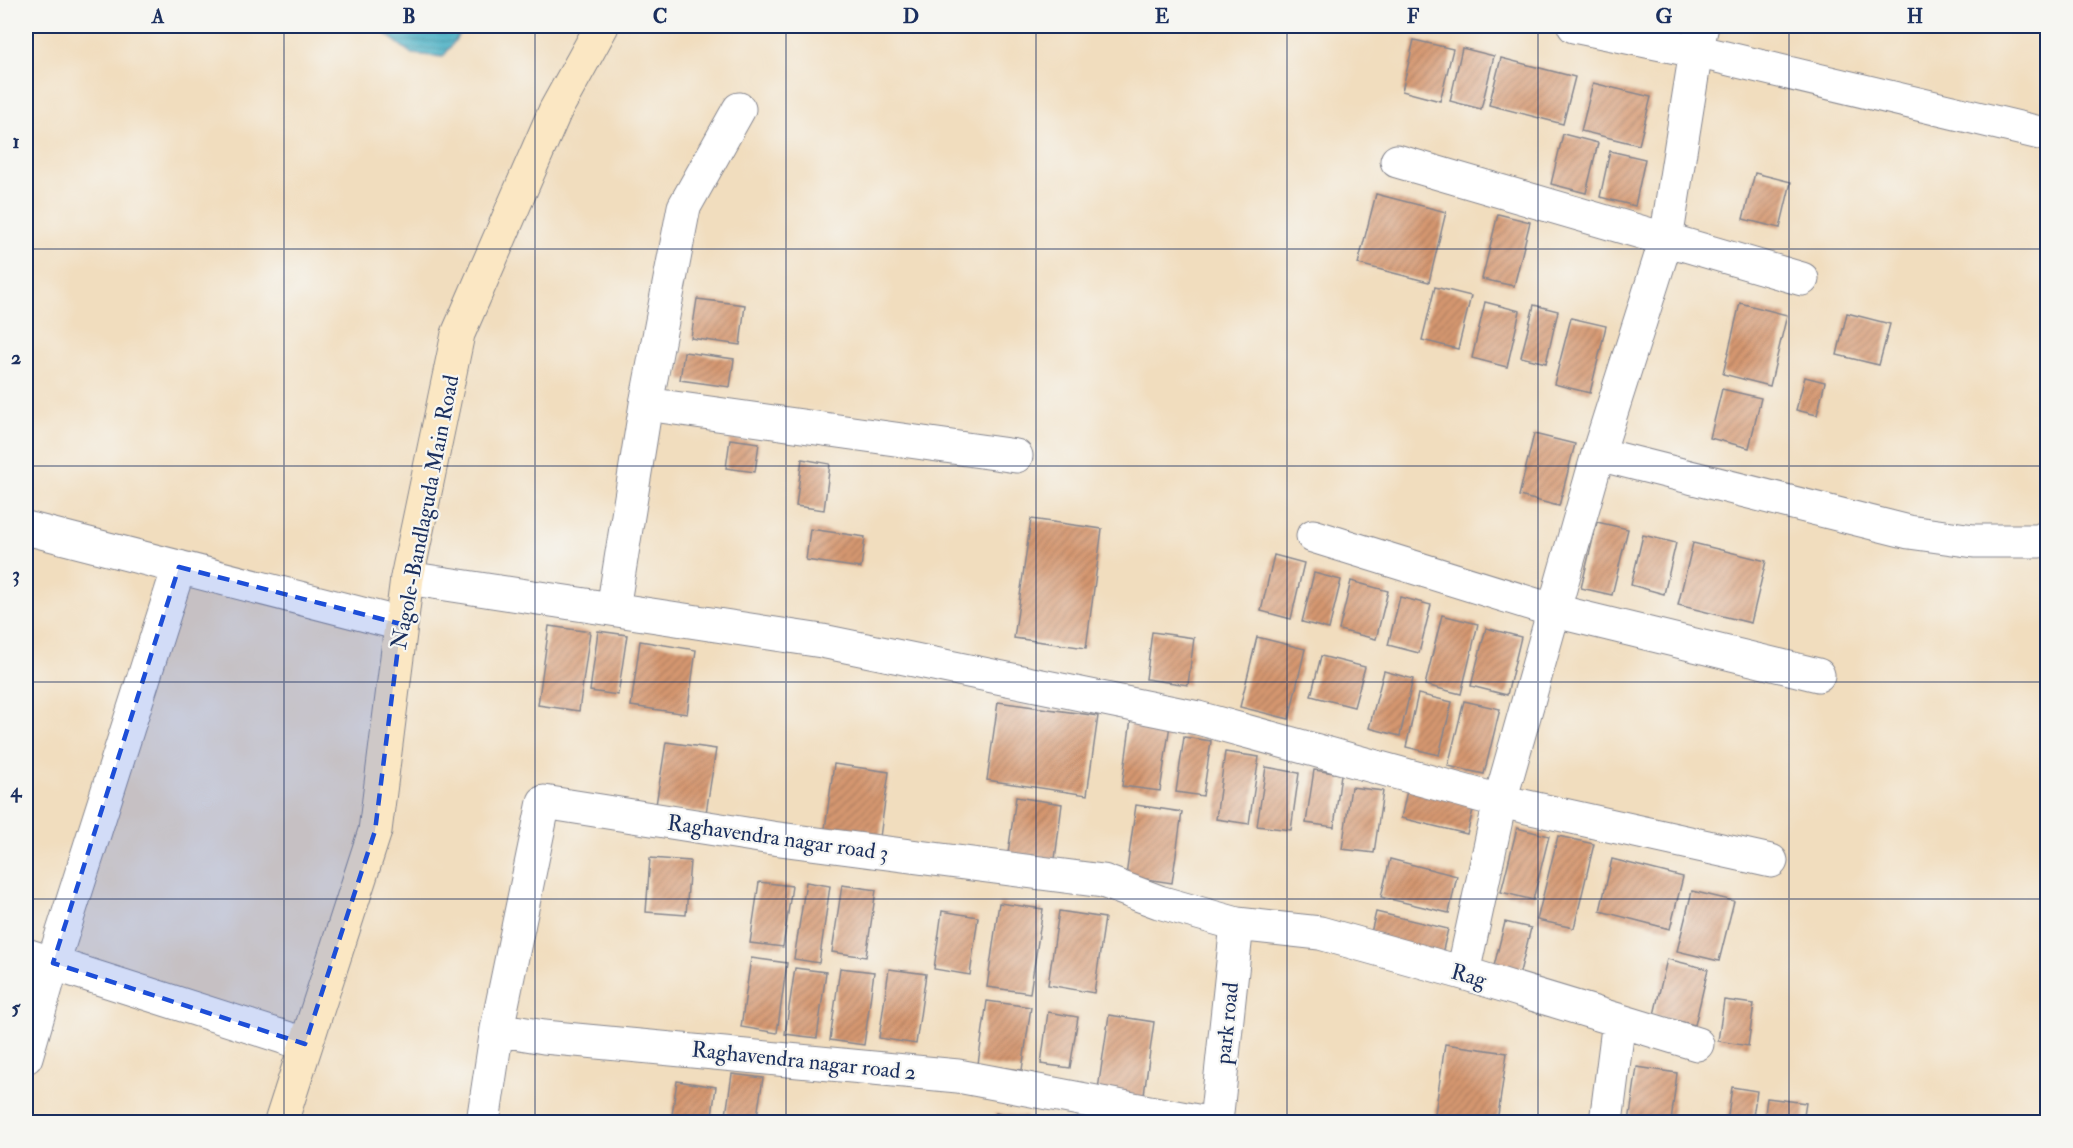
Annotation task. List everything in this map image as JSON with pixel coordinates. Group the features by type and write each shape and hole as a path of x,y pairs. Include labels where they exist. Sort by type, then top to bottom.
{"street":[{"name":"Nagole-Bandlaguda Main Road","path":"281,1122 375,831 407,578 458,334 555,111 602,26"},
{"path":"1574,26 1699,38 2048,135"},
{"path":"1463,973 1500,801 1598,454 1666,240 1699,38"},
{"path":"613,609 646,404 684,207 739,109"},
{"path":"1397,161 1802,279"},
{"path":"646,404 1016,456"},
{"path":"1598,454 1909,532 1974,541 2040,541 2048,536"},
{"path":"26,528 401,624"},
{"path":"1313,536 1555,611 1818,675"},
{"path":"26,1057 39,959 179,567"},
{"path":"407,578 822,641 1198,718 1500,801 1771,861"},
{"name":"Raghavendra nagar road 3","path":"497,1029 544,802 772,838 1102,881 1159,902 1237,924"},
{"name":"Rag","path":"1237,924 1320,933 1463,973 1697,1044"},
{"name":"park road","path":"1216,1122 1237,924"},
{"path":"39,959 305,1044"},
{"path":"1606,1122 1619,1020"},
{"path":"483,1122 497,1029"},
{"name":"Raghavendra nagar road 2","path":"497,1029 544,1037 958,1076 1202,1122"}],"highlighted area":[{"path":"179,567 401,624 375,831 305,1044 53,963"}],"water":[{"path":"375,26 466,26 443,57 412,54"}],"building":[{"path":"1414,40 1453,49 1440,101 1402,91"},
{"path":"1462,48 1494,56 1481,109 1450,101"},
{"path":"1501,58 1575,77 1563,124 1489,105"},
{"path":"1593,83 1651,97 1639,145 1581,131"},
{"path":"1563,134 1598,143 1586,193 1551,184"},
{"path":"1610,151 1645,159 1635,206 1600,197"},
{"path":"1755,173 1791,182 1780,228 1743,219"},
{"path":"1376,194 1446,212 1429,282 1358,264"},
{"path":"1498,214 1530,222 1514,286 1482,279"},
{"path":"1435,287 1471,296 1458,349 1422,340"},
{"path":"697,299 745,305 740,345 691,338"},
{"path":"1485,302 1520,311 1507,367 1472,358"},
{"path":"1740,303 1787,315 1770,386 1723,374"},
{"path":"1534,305 1558,311 1546,363 1521,357"},
{"path":"1847,313 1890,324 1879,365 1837,355"},
{"path":"1571,318 1606,326 1590,393 1554,384"},
{"path":"684,352 734,359 730,387 680,380"},
{"path":"1805,377 1825,382 1817,415 1796,410"},
{"path":"1722,389 1761,398 1749,448 1710,438"},
{"path":"1534,434 1575,444 1559,506 1519,496"},
{"path":"730,439 759,443 755,472 726,468"},
{"path":"802,459 830,464 824,510 796,506"},
{"path":"1031,519 1102,529 1086,648 1014,638"},
{"path":"1597,522 1628,529 1612,595 1581,588"},
{"path":"810,529 865,537 861,568 806,560"},
{"path":"1643,535 1676,543 1664,594 1631,585"},
{"path":"1693,543 1766,561 1751,623 1678,605"},
{"path":"1274,555 1304,563 1291,619 1261,611"},
{"path":"1314,573 1341,580 1329,629 1302,622"},
{"path":"1351,581 1388,591 1376,639 1339,630"},
{"path":"1400,597 1431,605 1419,653 1388,645"},
{"path":"1442,615 1478,624 1461,694 1425,685"},
{"path":"549,626 590,632 579,711 538,705"},
{"path":"1486,628 1521,637 1507,695 1471,686"},
{"path":"598,631 627,635 618,695 590,691"},
{"path":"1152,632 1194,638 1188,685 1146,679"},
{"path":"1257,637 1305,649 1289,719 1240,707"},
{"path":"640,641 696,650 687,714 631,706"},
{"path":"1321,656 1365,667 1354,707 1311,696"},
{"path":"1384,671 1413,679 1400,736 1369,728"},
{"path":"1418,694 1452,702 1439,755 1406,747"},
{"path":"1464,701 1500,709 1484,774 1448,766"},
{"path":"998,702 1098,716 1087,795 987,780"},
{"path":"1131,719 1170,725 1160,791 1122,786"},
{"path":"1184,737 1211,741 1203,796 1176,792"},
{"path":"666,742 716,749 706,813 656,805"},
{"path":"1225,752 1259,757 1249,824 1216,819"},
{"path":"834,764 889,772 880,837 825,829"},
{"path":"1266,767 1299,773 1291,830 1257,826"},
{"path":"1314,770 1341,774 1334,827 1306,823"},
{"path":"1409,782 1476,798 1467,834 1401,818"},
{"path":"1351,787 1383,791 1374,853 1342,849"},
{"path":"1016,797 1062,804 1055,859 1008,853"},
{"path":"1136,805 1182,812 1172,883 1126,876"},
{"path":"1517,828 1549,836 1533,900 1501,892"},
{"path":"1558,836 1594,844 1574,928 1537,920"},
{"path":"650,858 690,861 686,915 646,912"},
{"path":"1390,859 1457,876 1449,913 1381,897"},
{"path":"1612,859 1683,877 1670,929 1600,911"},
{"path":"759,882 792,886 783,947 750,943"},
{"path":"806,882 830,886 819,963 794,959"},
{"path":"842,885 876,890 866,957 832,952"},
{"path":"1692,891 1734,901 1719,961 1677,951"},
{"path":"999,903 1043,909 1030,993 987,987"},
{"path":"942,911 978,917 970,975 934,969"},
{"path":"1059,911 1105,918 1094,993 1048,985"},
{"path":"1376,912 1448,929 1441,958 1369,941"},
{"path":"1505,922 1531,928 1519,976 1493,970"},
{"path":"751,958 787,963 777,1033 741,1027"},
{"path":"1667,959 1708,969 1695,1025 1654,1015"},
{"path":"795,968 826,972 817,1038 785,1034"},
{"path":"840,968 874,972 864,1045 830,1040"},
{"path":"889,969 926,974 916,1044 879,1038"},
{"path":"1724,1000 1754,1004 1748,1046 1718,1041"},
{"path":"987,1001 1031,1007 1022,1070 978,1064"},
{"path":"1048,1012 1078,1017 1070,1068 1041,1064"},
{"path":"1109,1015 1154,1022 1143,1102 1097,1096"},
{"path":"1445,1044 1507,1053 1497,1122 1434,1121"},
{"path":"1637,1067 1677,1073 1671,1122 1629,1122"},
{"path":"732,1074 763,1078 756,1122 725,1122"},
{"path":"677,1081 716,1087 711,1122 671,1122"},
{"path":"1732,1087 1757,1091 1752,1122 1727,1122"},
{"path":"1767,1098 1806,1103 1803,1122 1764,1122"},
{"path":"996,1113 1026,1117 1026,1122 994,1122"}]}
